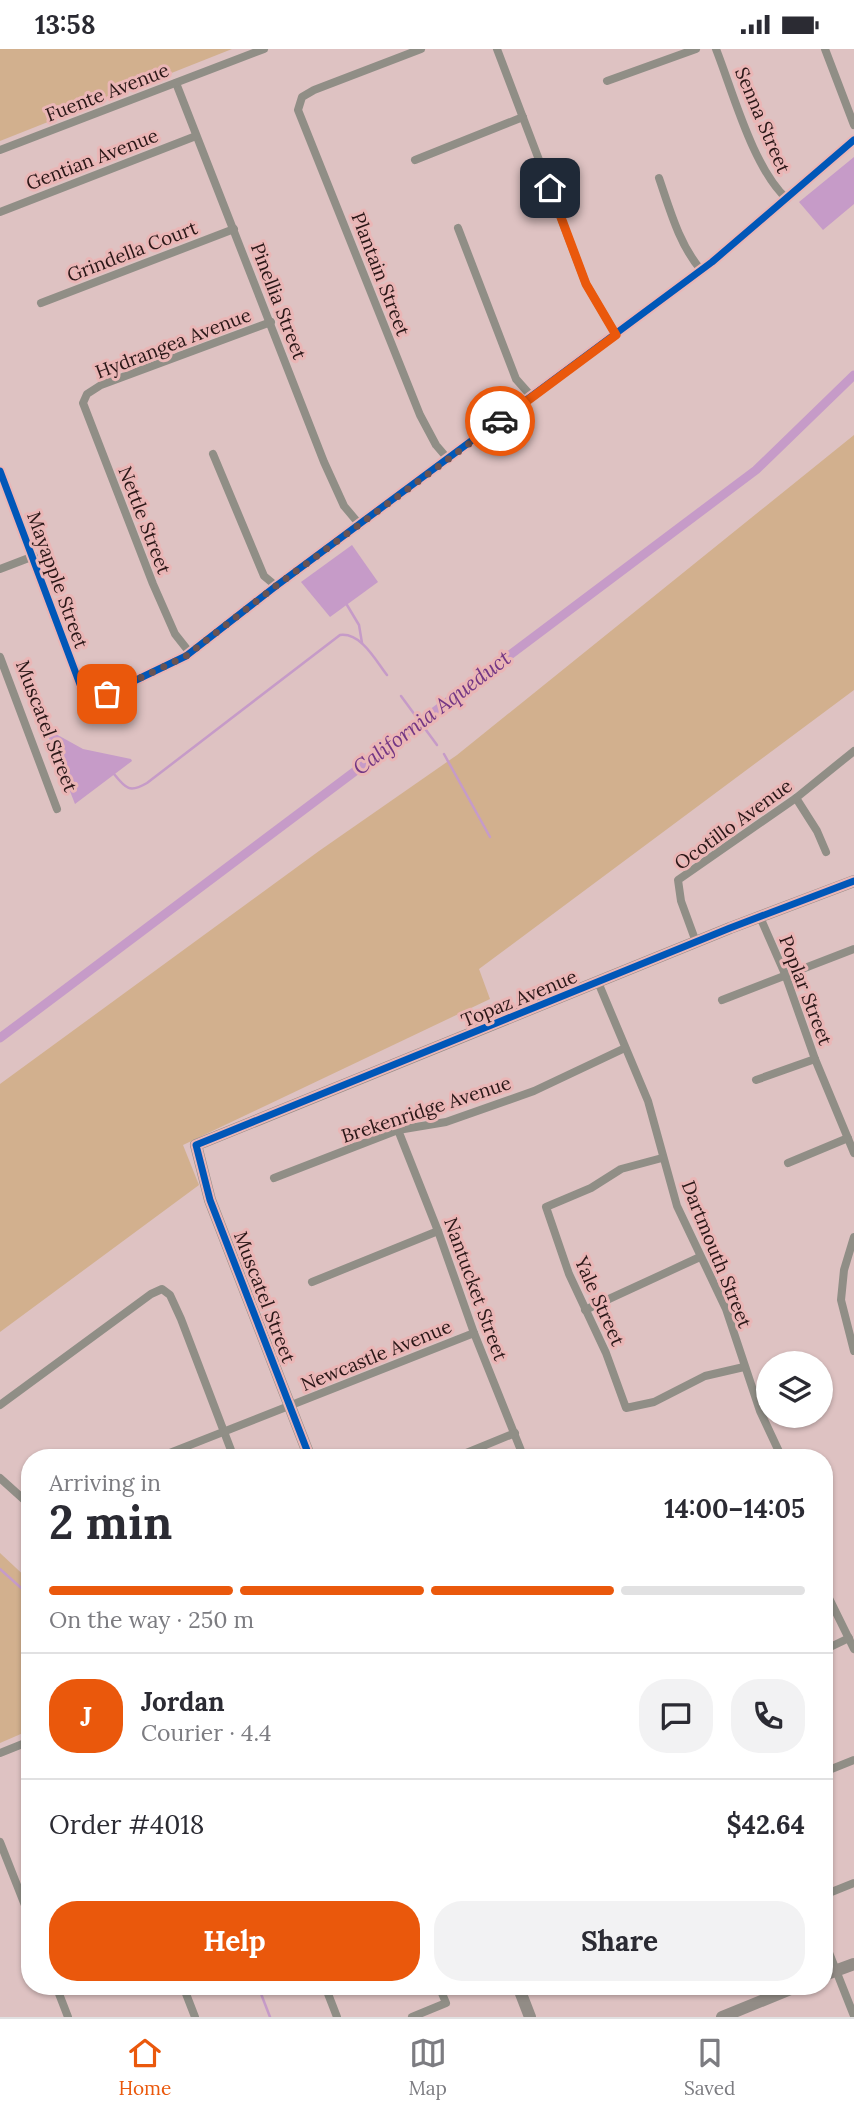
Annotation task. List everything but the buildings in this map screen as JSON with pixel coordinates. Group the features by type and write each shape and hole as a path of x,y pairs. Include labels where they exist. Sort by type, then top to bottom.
{"street":[{"name":"Fuente Avenue","path":"0,150 264,49"},
{"name":"Plantain Street","path":"421,49 314,90 302,97 298,110 420,415 436,445 448,459"},
{"path":"496,49 586,284 616,335"},
{"path":"607,81 695,49"},
{"name":"Senna Street","path":"716,49 752,141 773,186 786,199"},
{"path":"825,49 854,125"},
{"name":"Pinellia Street","path":"176,83 324,462 344,506 360,525"},
{"path":"415,160 523,117"},
{"name":"Gentian Avenue","path":"0,212 196,136"},
{"path":"190,653 701,270 854,140"},
{"path":"659,178 681,239 701,270"},
{"path":"458,228 516,380 532,397"},
{"name":"Grindella Court","path":"41,303 234,229"},
{"name":"Hydrangea Avenue","path":"87,394 101,385 271,323"},
{"name":"Nettle Street","path":"87,394 83,404 153,584 175,634 190,653"},
{"path":"214,454 264,576 276,586"},
{"name":"Mayapple Street","path":"0,471 81,687 89,697 107,694 190,653"},
{"path":"0,569 34,556"},
{"name":"Muscatel Street","path":"0,657 57,809"},
{"name":"Ocotillo Avenue","path":"696,942 681,901 678,880 796,798 854,751"},
{"path":"796,798 817,831 826,852"},
{"name":"Topaz Avenue","path":"196,1145 696,942 854,881"},
{"name":"Poplar Street","path":"760,917 785,974 815,1059 854,1153"},
{"path":"722,1000 854,949"},
{"name":"Dartmouth Street","path":"598,982 648,1101 677,1206 726,1309 760,1411 778,1449"},
{"name":"Brekenridge Avenue","path":"274,1178 398,1130 446,1122 513,1099 625,1048"},
{"path":"756,1080 815,1059"},
{"name":"Nantucket Street","path":"398,1130 521,1449"},
{"path":"788,1163 848,1138"},
{"name":"Muscatel Street","path":"196,1145 211,1201 307,1449"},
{"name":"Yale Street","path":"663,1158 621,1169 591,1188 546,1207 569,1274 606,1353 626,1408 654,1402 705,1376 744,1367"},
{"path":"312,1282 438,1231"},
{"path":"854,1237 844,1270 841,1300 854,1351"},
{"path":"585,1310 700,1258"},
{"path":"844,1270 854,1271"},
{"path":"0,1405 150,1294 162,1289 170,1295 181,1319 231,1449"},
{"name":"Newcastle Avenue","path":"179,1449 474,1333"},
{"path":"476,1449 515,1433"},
{"path":"0,1478 21,1497"},
{"path":"833,1606 854,1649"},
{"path":"833,1646 849,1638"},
{"path":"0,1753 21,1745"},
{"path":"833,1768 854,1760"},
{"path":"0,1842 21,1895"},
{"path":"833,1891 854,1883"},
{"path":"833,1972 854,1964"},
{"path":"833,1978 854,2016"},
{"path":"59,1995 68,2017"},
{"path":"186,1995 195,2017"},
{"path":"328,1995 337,2017"},
{"path":"412,2017 446,2003 443,1995"},
{"path":"521,1995 530,2017"},
{"path":"722,2017 776,1995"}],"shaded area":[{"path":"0,49 232,49 0,141"},
{"path":"854,157 854,204 823,230 799,202"},
{"path":"854,435 854,690 479,969 490,999 183,1145 199,1185 0,1332 0,1084 319,851 457,755"},
{"path":"352,545 378,582 330,617 301,582"},
{"path":"45,728 83,749 132,761 75,804"},
{"path":"0,1553 21,1573 21,1734 0,1743"}],"waterway":[{"name":"California Aqueduct","path":"0,1038 756,470 854,375"},
{"path":"347,605 359,625 362,643"},
{"path":"114,774 132,789 147,783 340,635 348,635 361,643 387,675"},
{"name":"California Aqueduct","path":"401,696 437,745"},
{"path":"444,754 490,837"},
{"path":"0,1569 21,1588"},
{"path":"261,1995 270,2017"}],"cycle path":[{"path":"0,471 81,687 89,697 107,694 186,656 712,262 854,140"},
{"path":"307,1449 210,1200 196,1145 730,928 854,881"}],"way so far":[{"path":"107,694 186,656 276,586 500,421"}],"route":[{"path":"500,421 616,335 586,284 550,188"}]}
